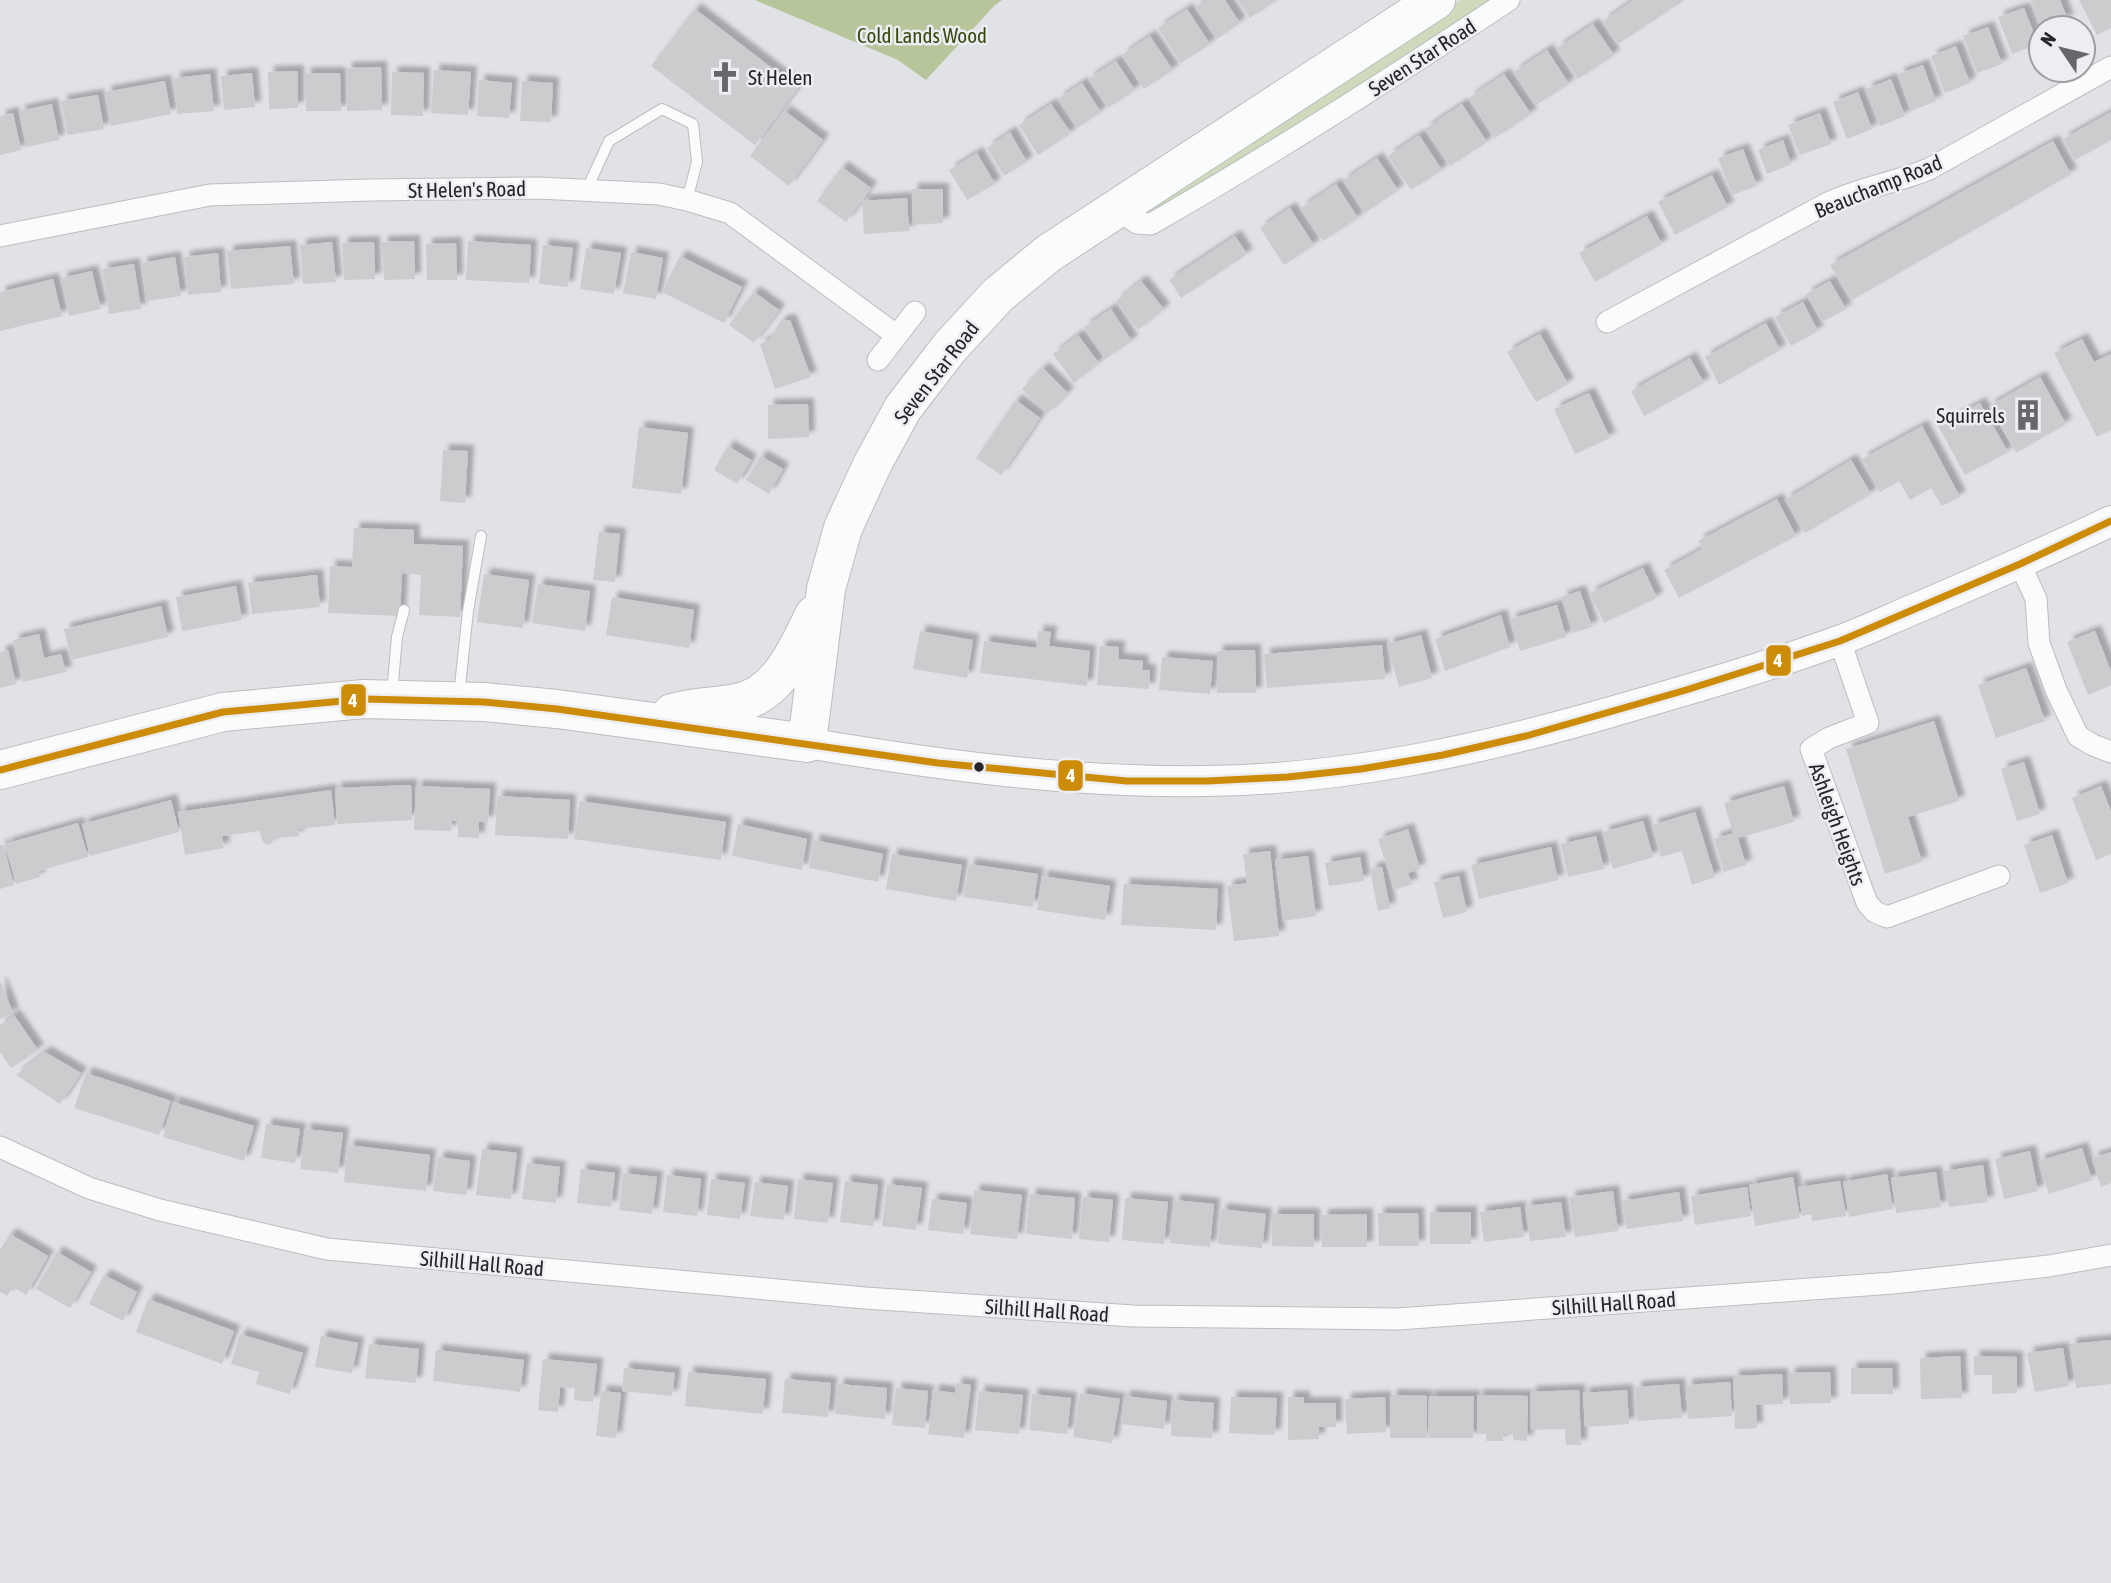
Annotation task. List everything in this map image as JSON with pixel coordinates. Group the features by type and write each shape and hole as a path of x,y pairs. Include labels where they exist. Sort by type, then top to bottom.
{"highway":[{"name":"Seven Star Road","path":"807,743 826,589 843,528 872,465 903,408 950,347 998,295 1049,253 1436,0"},
{"name":"Seven Star Road","path":"646,720 683,710 740,702 763,693 795,654 826,589"},
{"path":"0,770 223,712 352,699 458,702 556,709 807,743"}],"main road":[{"path":"807,743 938,763 1127,781 1207,782 1361,769 1443,755 1526,736 1686,690 1840,641 2020,564 2111,521"}],"street":[{"name":"Seven Star Road","path":"1116,210 1137,223 1151,224 1364,95 1509,0"},
{"name":"Beauchamp Road","path":"1607,322 1826,204 1848,194 1905,179 1929,169 2111,67"},
{"name":"St Helen's Road","path":"0,236 210,195 370,190 587,189 659,194 730,213 896,335"},
{"path":"878,360 915,312"},
{"path":"2020,564 2036,599 2039,643 2056,690 2078,736 2111,752"},
{"name":"Ashleigh Heights","path":"1840,641 1867,723 1829,738 1811,749 1867,903 1875,912 1886,917 1999,876"},
{"name":"Silhill Hall Road","path":"0,1147 89,1188 160,1210 327,1249 865,1298 1133,1316 1398,1319 1893,1283 2049,1266 2111,1255"}],"lane":[{"path":"587,189 609,141 662,109 693,124 697,162 687,200"},
{"path":"458,702 467,611 481,536"},
{"path":"391,699 397,637 404,610"}],"green space":[{"name":"Cold Lands Wood","path":"755,0 1002,0 926,80 898,60"},
{"path":"1461,0 1493,0 1236,167 1156,210 1152,208 1151,202"}],"building":[{"path":"1206,0 1225,0 1240,23 1217,39 1195,7"},
{"path":"1238,0 1277,0 1250,18"},
{"path":"1634,0 1684,0 1618,44 1603,21"},
{"path":"2031,0 2060,0 2066,14 2036,14"},
{"path":"2079,0 2111,0 2111,28 2097,35 2097,14 2086,14"},
{"path":"2024,8 2027,16 2027,48 2012,54 1998,17"},
{"name":"St Helen","path":"695,9 798,88 755,145 651,66"},
{"path":"1187,9 1210,44 1181,63 1158,28"},
{"path":"1593,24 1614,55 1578,79 1557,48"},
{"path":"1988,27 2002,64 1977,73 1963,36"},
{"path":"1150,36 1173,70 1144,89 1122,55"},
{"path":"1956,46 1970,83 1945,93 1931,56"},
{"path":"1547,50 1569,84 1536,105 1514,72"},
{"path":"1116,61 1135,90 1108,108 1088,79"},
{"path":"1923,65 1936,101 1911,111 1898,74"},
{"path":"381,67 382,110 347,111 346,68"},
{"path":"434,70 471,72 468,115 431,113"},
{"path":"298,71 298,108 269,109 268,72"},
{"path":"392,72 424,73 423,116 391,115"},
{"path":"252,73 255,107 224,110 221,76"},
{"path":"305,73 340,73 341,111 306,111"},
{"path":"210,74 214,111 177,114 174,78"},
{"path":"1504,74 1531,114 1495,138 1469,98"},
{"path":"1891,79 1905,116 1880,126 1866,89"},
{"path":"479,80 512,83 509,118 477,116"},
{"path":"165,81 171,114 111,126 105,92"},
{"path":"522,81 553,83 551,122 520,121"},
{"path":"1082,83 1101,112 1077,128 1058,99"},
{"path":"1858,92 1872,129 1847,139 1833,102"},
{"path":"98,95 104,129 68,135 61,101"},
{"path":"52,104 59,140 26,147 19,111"},
{"path":"1051,104 1071,133 1038,155 1019,125"},
{"path":"1462,104 1487,142 1450,166 1425,129"},
{"path":"785,111 823,140 789,186 750,156"},
{"path":"2111,112 2111,140 2075,160 2063,139"},
{"path":"13,113 21,150 0,155 0,116"},
{"path":"1820,113 1831,144 1800,155 1788,125"},
{"path":"1010,132 1027,162 1004,176 987,148"},
{"path":"1419,135 1442,170 1411,190 1388,156"},
{"path":"1783,140 1791,164 1767,174 1758,150"},
{"path":"2053,141 2071,174 1852,300 1830,265"},
{"path":"1743,149 1757,186 1732,195 1718,158"},
{"path":"977,153 995,184 967,200 949,170"},
{"path":"1377,158 1398,190 1365,213 1343,181"},
{"path":"842,167 871,188 846,222 817,201"},
{"path":"1712,175 1728,207 1675,235 1658,202"},
{"path":"1336,184 1358,218 1323,241 1301,208"},
{"path":"912,189 943,189 943,223 913,225"},
{"path":"907,198 909,231 864,234 862,201"},
{"path":"1290,208 1314,245 1284,265 1260,228"},
{"path":"1647,216 1662,244 1595,282 1579,253"},
{"path":"1235,236 1247,254 1181,298 1169,280"},
{"path":"414,241 415,279 384,280 382,242"},
{"path":"468,241 531,245 529,283 466,280"},
{"path":"332,242 336,282 303,284 300,245"},
{"path":"374,242 375,279 344,280 342,243"},
{"path":"456,243 457,280 427,280 426,244"},
{"path":"543,245 573,248 568,287 539,284"},
{"path":"290,246 294,284 231,289 227,251"},
{"path":"586,248 621,253 614,294 580,289"},
{"path":"631,252 663,258 656,299 623,293"},
{"path":"218,253 221,292 188,295 184,257"},
{"path":"680,256 742,287 724,323 662,292"},
{"path":"175,257 181,296 146,301 141,263"},
{"path":"134,264 141,309 109,314 102,269"},
{"path":"92,271 101,309 69,316 61,278"},
{"path":"53,279 62,316 0,331 0,292"},
{"path":"1141,281 1164,309 1138,330 1116,301"},
{"path":"1830,281 1846,309 1822,322 1806,294"},
{"path":"754,292 779,310 754,343 729,325"},
{"path":"1803,302 1818,331 1791,346 1775,317"},
{"path":"1111,309 1132,341 1105,359 1084,327"},
{"path":"790,320 811,377 775,389 760,344 769,340 781,321"},
{"path":"1766,323 1780,350 1719,385 1705,357"},
{"path":"1540,334 1568,384 1536,402 1507,352"},
{"path":"1078,335 1099,363 1074,383 1053,354"},
{"path":"2082,339 2094,362 2111,354 2111,430 2097,437 2054,353"},
{"path":"1690,358 1704,383 1644,416 1631,391"},
{"path":"1043,368 1068,393 1047,414 1022,389"},
{"name":"Squirrels","path":"2040,377 2066,424 2016,453 1989,406"},
{"path":"1589,393 1610,438 1575,454 1554,409"},
{"path":"1016,400 1040,418 1001,475 976,458"},
{"path":"1980,403 2008,452 1965,475 1938,426"},
{"path":"808,404 809,437 768,439 768,405"},
{"path":"1922,426 1960,497 1942,506 1931,488 1910,500 1899,481 1880,492 1862,459"},
{"path":"639,427 688,433 681,494 632,488"},
{"path":"728,446 751,460 737,484 714,470"},
{"path":"443,450 468,451 465,503 440,501"},
{"path":"761,456 783,469 769,494 746,480"},
{"path":"1851,460 1871,494 1805,533 1785,500"},
{"path":"1777,499 1796,536 1679,598 1664,570 1702,549 1698,541"},
{"path":"354,528 414,530 414,544 463,546 460,617 419,615 421,575 402,573 400,616 328,613 330,566 352,567"},
{"path":"599,532 620,534 615,582 593,580"},
{"path":"1643,568 1657,598 1604,623 1590,593"},
{"path":"484,574 529,580 523,628 477,622"},
{"path":"317,575 320,607 252,614 248,583"},
{"path":"538,584 590,591 585,631 532,623"},
{"path":"236,586 242,620 182,631 176,597"},
{"path":"1580,591 1592,627 1573,633 1561,597"},
{"path":"612,597 694,610 689,648 606,635"},
{"path":"1557,605 1566,637 1520,651 1510,619"},
{"path":"161,606 168,637 71,660 64,629"},
{"path":"1501,615 1510,647 1445,671 1435,639"},
{"path":"920,631 973,640 967,678 913,669"},
{"path":"1038,631 1051,632 1049,646 1090,651 1087,686 980,673 984,641 1036,648"},
{"path":"2095,631 2111,671 2111,685 2088,695 2067,642"},
{"path":"39,634 44,658 61,654 66,672 23,682 13,640"},
{"path":"1421,635 1432,678 1399,687 1387,644"},
{"path":"1382,645 1385,679 1267,688 1264,654"},
{"path":"1100,646 1119,647 1118,659 1143,661 1142,670 1150,670 1149,689 1097,685"},
{"path":"8,650 16,684 0,688 0,652"},
{"path":"1255,650 1256,693 1217,693 1217,651"},
{"path":"1162,657 1213,661 1210,694 1159,690"},
{"path":"2026,668 2045,721 1996,738 1978,685"},
{"path":"1934,721 1959,801 1908,817 1922,862 1885,874 1846,749"},
{"path":"2024,762 2040,814 2017,821 2001,769"},
{"path":"411,785 412,820 337,824 335,788"},
{"path":"416,786 490,789 488,822 479,822 479,838 458,837 458,821 452,821 451,831 414,830"},
{"path":"1784,786 1794,822 1738,838 1746,865 1724,872 1714,839 1733,833 1724,803"},
{"path":"2101,786 2111,811 2111,854 2096,860 2072,798"},
{"path":"331,790 335,825 298,829 299,836 274,838 271,844 266,845 260,831 222,836 224,848 185,855 178,812"},
{"path":"497,796 570,800 568,839 495,835"},
{"path":"171,800 179,832 90,856 82,824"},
{"path":"580,801 726,822 721,860 574,839"},
{"path":"1695,812 1715,877 1692,885 1682,851 1661,857 1652,825"},
{"path":"1643,821 1653,857 1613,869 1603,832"},
{"path":"78,823 88,857 38,871 40,877 16,884 5,844"},
{"path":"738,824 807,839 802,870 732,856"},
{"path":"1408,829 1420,869 1408,873 1412,884 1394,890 1378,839"},
{"path":"2052,835 2068,883 2040,893 2024,845"},
{"path":"1596,836 1604,869 1568,877 1561,844"},
{"path":"814,840 883,854 878,882 809,868"},
{"path":"0,845 3,845 14,885 0,889"},
{"path":"1551,847 1558,880 1479,899 1471,865"},
{"path":"1270,851 1279,936 1234,941 1227,886 1247,883 1243,854"},
{"path":"892,854 962,865 956,901 886,889"},
{"path":"1308,856 1316,916 1283,921 1275,860"},
{"path":"1360,857 1364,881 1329,886 1325,863"},
{"path":"969,864 1038,874 1033,907 964,897"},
{"path":"1382,867 1390,908 1378,911 1370,869"},
{"path":"1042,876 1110,886 1105,920 1037,910"},
{"path":"1459,876 1467,912 1443,918 1434,882"},
{"path":"1124,884 1218,889 1216,930 1121,925"},
{"path":"0,981 13,1013 0,1019"},
{"path":"14,1015 38,1050 11,1068 0,1052 0,1025"},
{"path":"45,1052 81,1073 60,1104 16,1075"},
{"path":"86,1073 171,1101 159,1135 74,1108"},
{"path":"173,1102 254,1126 244,1161 163,1137"},
{"path":"266,1124 300,1129 295,1163 261,1158"},
{"path":"305,1129 343,1133 338,1173 300,1169"},
{"path":"348,1145 430,1155 426,1191 344,1182"},
{"path":"2082,1148 2092,1180 2049,1194 2038,1161"},
{"path":"482,1149 517,1153 511,1199 476,1195"},
{"path":"2030,1151 2038,1191 2004,1199 1995,1159"},
{"path":"2111,1152 2111,1183 2101,1187 2092,1158"},
{"path":"438,1157 470,1161 466,1195 433,1191"},
{"path":"527,1163 560,1167 556,1203 522,1199"},
{"path":"1983,1165 1988,1202 1949,1207 1944,1171"},
{"path":"581,1169 615,1173 611,1207 577,1203"},
{"path":"1936,1172 1941,1207 1896,1213 1891,1178"},
{"path":"623,1173 657,1177 652,1214 619,1210"},
{"path":"1887,1174 1893,1209 1849,1217 1843,1182"},
{"path":"667,1175 701,1179 697,1216 663,1212"},
{"path":"1793,1177 1800,1218 1755,1226 1749,1185"},
{"path":"711,1179 745,1183 740,1219 707,1215"},
{"path":"798,1179 833,1183 828,1223 794,1219"},
{"path":"845,1181 878,1185 873,1226 840,1222"},
{"path":"1840,1181 1846,1216 1812,1221 1811,1214 1802,1216 1798,1187"},
{"path":"755,1182 788,1186 784,1220 750,1216"},
{"path":"887,1184 922,1188 916,1230 882,1226"},
{"path":"1747,1187 1751,1216 1695,1225 1691,1196"},
{"path":"974,1190 1022,1195 1017,1239 970,1234"},
{"path":"1613,1191 1618,1231 1575,1237 1569,1197"},
{"path":"1679,1192 1683,1221 1627,1229 1622,1201"},
{"path":"1030,1194 1075,1198 1072,1239 1026,1234"},
{"path":"1083,1197 1113,1200 1109,1242 1079,1239"},
{"path":"1125,1198 1168,1202 1164,1244 1122,1240"},
{"path":"932,1199 967,1203 963,1234 928,1230"},
{"path":"1174,1200 1214,1204 1210,1247 1170,1243"},
{"path":"1561,1202 1566,1237 1530,1241 1525,1206"},
{"path":"1520,1207 1524,1237 1484,1242 1480,1212"},
{"path":"1221,1209 1266,1214 1262,1248 1218,1244"},
{"path":"1430,1212 1471,1212 1471,1244 1430,1244"},
{"path":"1378,1213 1418,1213 1419,1246 1379,1246"},
{"path":"1272,1214 1314,1214 1314,1247 1272,1246"},
{"path":"1367,1214 1367,1247 1322,1247 1322,1215"},
{"path":"10,1234 48,1256 26,1295 13,1287 7,1296 0,1292 0,1250"},
{"path":"57,1252 91,1272 70,1308 36,1289"},
{"path":"104,1275 137,1292 123,1321 89,1304"},
{"path":"148,1299 234,1331 222,1364 136,1332"},
{"path":"240,1334 303,1353 290,1394 256,1384 259,1372 231,1364"},
{"path":"321,1336 358,1343 352,1373 315,1367"},
{"path":"2111,1340 2111,1384 2076,1388 2070,1344"},
{"path":"369,1344 419,1349 416,1383 365,1378"},
{"path":"2063,1348 2069,1386 2035,1392 2027,1353"},
{"path":"436,1350 524,1360 520,1392 433,1381"},
{"path":"1960,1356 1962,1398 1921,1399 1920,1358"},
{"path":"1974,1356 2017,1357 2017,1393 1992,1394 1992,1375 1974,1375"},
{"path":"543,1359 597,1364 593,1402 574,1400 575,1388 560,1387 558,1412 538,1410"},
{"path":"624,1368 675,1373 672,1396 622,1391"},
{"path":"1851,1368 1892,1368 1893,1394 1851,1394"},
{"path":"688,1372 766,1379 763,1414 685,1406"},
{"path":"1830,1372 1831,1403 1790,1404 1789,1373"},
{"path":"1782,1374 1783,1404 1756,1405 1757,1428 1735,1429 1733,1376"},
{"path":"785,1379 831,1383 828,1417 782,1413"},
{"path":"1730,1382 1732,1416 1688,1419 1686,1385"},
{"path":"956,1383 971,1385 964,1438 928,1434 933,1390 955,1393"},
{"path":"838,1384 887,1388 885,1419 835,1414"},
{"path":"1679,1384 1682,1418 1637,1421 1635,1387"},
{"path":"896,1388 928,1391 925,1428 892,1425"},
{"path":"1579,1390 1581,1445 1566,1445 1565,1429 1531,1430 1530,1392"},
{"path":"1627,1390 1629,1424 1585,1427 1583,1393"},
{"path":"601,1391 621,1393 616,1438 596,1436"},
{"path":"979,1391 1023,1395 1019,1434 975,1430"},
{"path":"1080,1393 1120,1399 1112,1443 1073,1437"},
{"path":"1032,1394 1071,1398 1067,1434 1029,1430"},
{"path":"1391,1395 1427,1396 1427,1438 1390,1438"},
{"path":"1477,1395 1528,1396 1527,1441 1513,1440 1513,1434 1503,1434 1503,1441 1486,1441 1486,1434 1477,1434"},
{"path":"1124,1396 1167,1401 1164,1429 1121,1424"},
{"path":"1429,1396 1474,1396 1473,1438 1428,1438"},
{"path":"1231,1397 1277,1398 1275,1435 1229,1433"},
{"path":"1288,1397 1304,1397 1304,1403 1336,1403 1336,1427 1319,1427 1319,1439 1288,1440"},
{"path":"1385,1397 1386,1432 1347,1434 1345,1399"},
{"path":"1172,1400 1214,1403 1212,1438 1171,1436"}],"transit line":[{"name":"4","path":"0,770 223,712 364,699 484,702 557,709 938,763 1127,781 1288,777 1361,769 1443,755 1526,736 1686,690 1840,641 2020,564 2111,521"}],"place":[{"name":"St Helen","path":"725,77"},
{"name":"Squirrels","path":"2028,415"}]}
